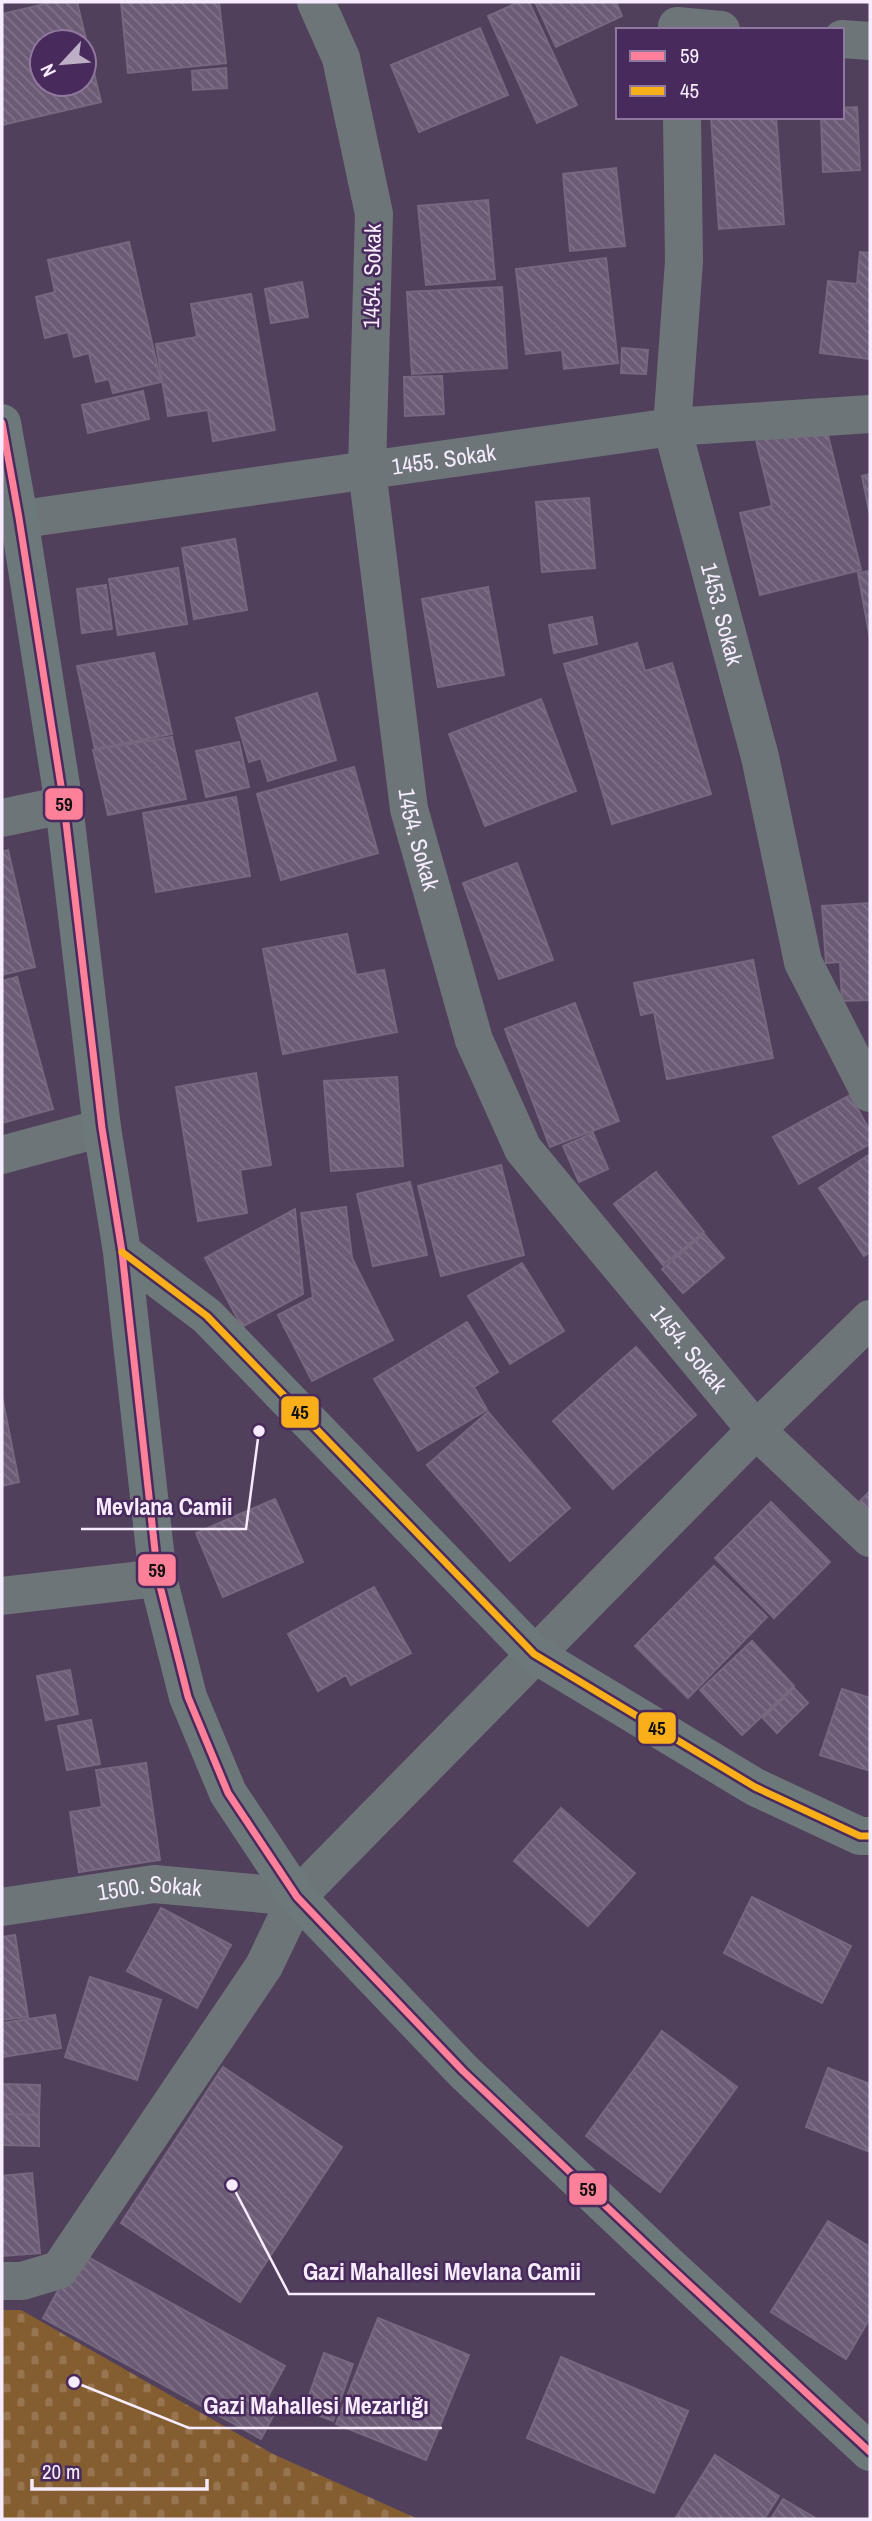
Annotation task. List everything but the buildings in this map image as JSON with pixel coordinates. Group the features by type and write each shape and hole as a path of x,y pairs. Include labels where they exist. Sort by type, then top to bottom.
{"main road":[{"path":"2,423 10,520 64,804 102,1128 122,1252 158,1578 188,1698 228,1793 297,1897 463,2071 654,2253 869,2448"},
{"path":"122,1252 207,1316 534,1654 755,1787 860,1836 870,1836"}],"street":[{"name":"1454. Sokak","path":"316,2 341,58 374,214 367,470 409,809 474,1040 523,1149 756,1430 870,1538"},
{"path":"674,19 712,28"},
{"path":"844,39 870,41"},
{"name":"1453. Sokak","path":"682,119 684,261 672,427 760,757 803,962 870,1093"},
{"name":"1455. Sokak","path":"10,520 672,427 870,414"},
{"path":"2,818 64,804"},
{"path":"2,1154 102,1128"},
{"path":"2,2281 22,2281 59,2270 264,1966 297,1897 756,1430 870,1319"},
{"path":"2,1597 158,1578"},
{"name":"1500. Sokak","path":"2,1907 154,1884 297,1897"}],"green space":[{"path":"2,2310 21,2310 273,2454 418,2519 2,2519"}],"transit line":[{"name":"59","path":"2,423 64,805 102,1128 122,1252 158,1578 188,1697 228,1793 297,1897 463,2071 870,2452"},
{"name":"45","path":"122,1252 207,1316 534,1654 755,1787 860,1836 870,1836"}],"place":[{"name":"Mevlana Camii","path":"259,1431"},
{"name":"Gazi Mahallesi Mevlana Camii","path":"232,2185"},
{"name":"Gazi Mahallesi Mezarlığı","path":"74,2382"}]}
